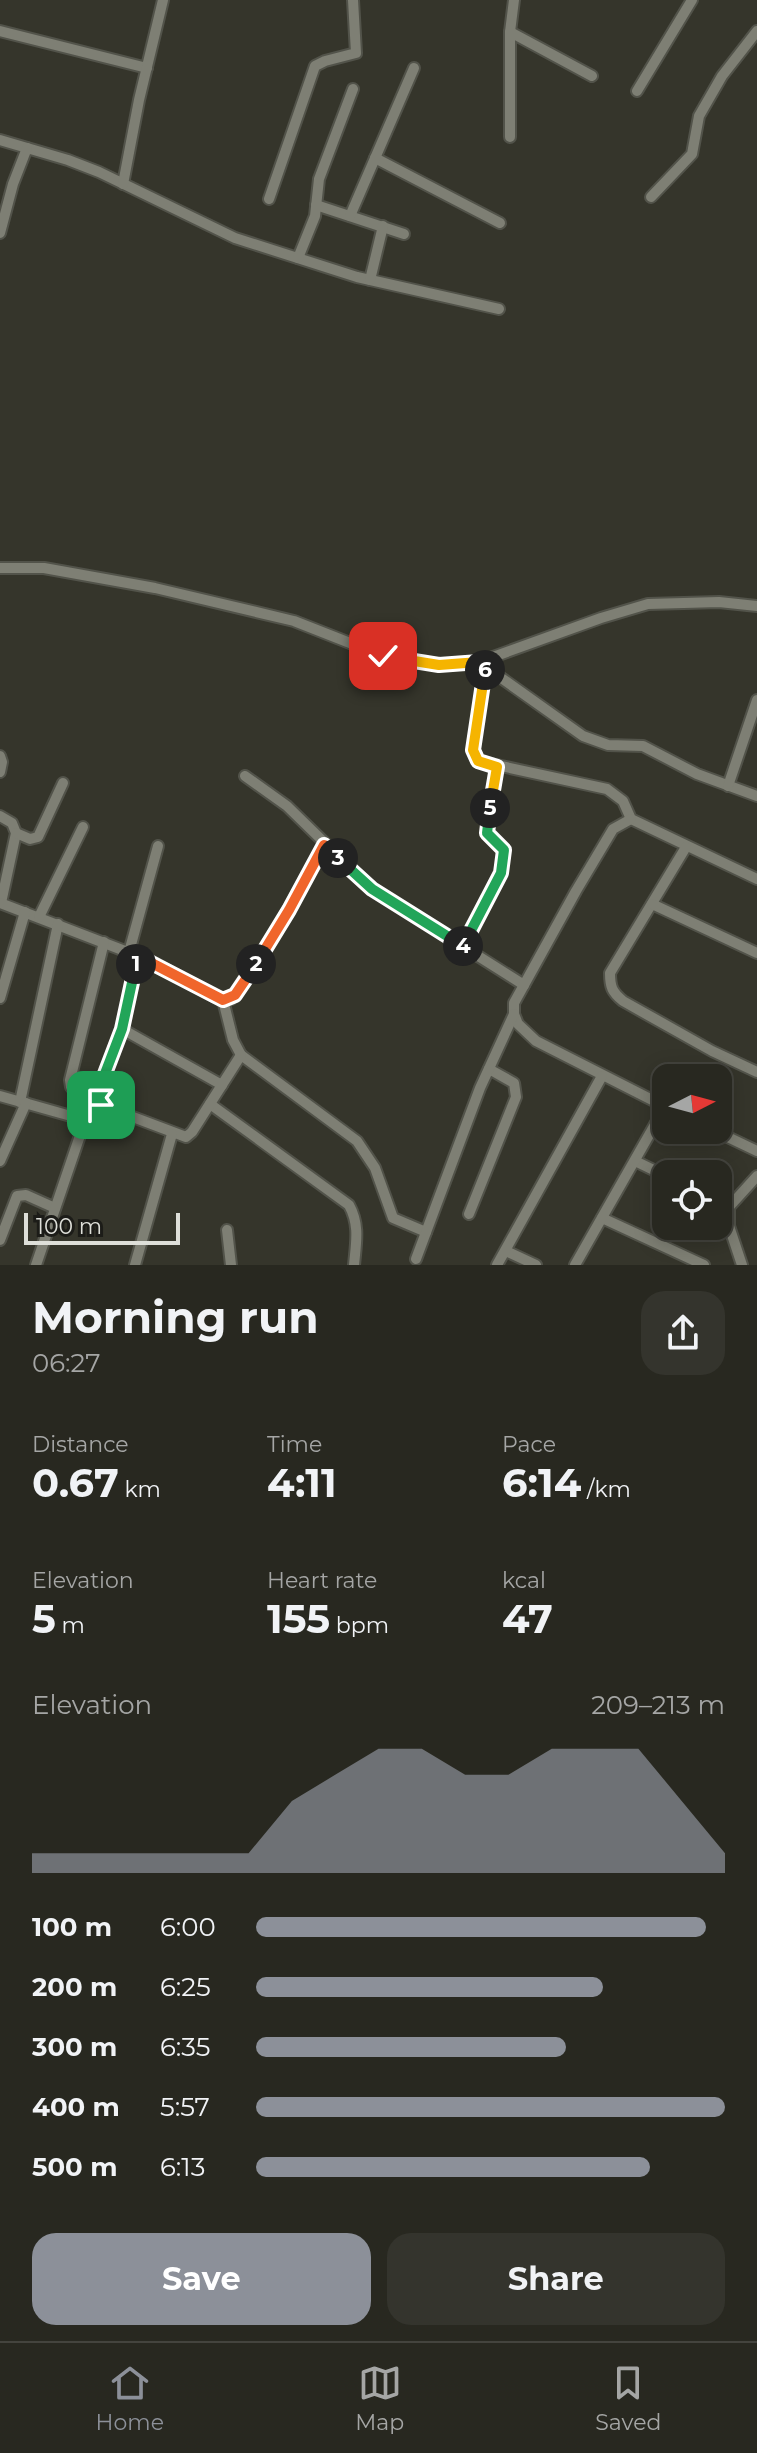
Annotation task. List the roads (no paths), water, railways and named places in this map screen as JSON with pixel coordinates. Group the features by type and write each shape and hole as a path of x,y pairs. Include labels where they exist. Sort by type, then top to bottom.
{"street":[{"path":"123,184 163,0"},
{"path":"269,199 315,66 356,53 353,0"},
{"path":"510,137 510,32 514,0"},
{"path":"637,91 692,0"},
{"path":"0,31 147,68"},
{"path":"651,197 692,154 699,116 729,66 757,31"},
{"path":"510,32 592,76"},
{"path":"350,216 414,68"},
{"path":"298,258 315,216 319,179 353,89"},
{"path":"0,140 68,160 235,238 370,280 499,309"},
{"path":"0,233 13,184 27,148"},
{"path":"375,158 500,223"},
{"path":"316,205 404,234"},
{"path":"370,280 383,226"},
{"path":"0,568 44,568 155,588 294,621 383,656 439,665 482,665 601,618 648,604 719,602 757,606"},
{"path":"482,665 473,750 478,761 607,789 623,801 631,819 757,879"},
{"path":"482,665 583,736 608,745 643,746 697,774 757,796"},
{"path":"728,786 757,700"},
{"path":"0,756 0,772"},
{"path":"463,947 504,862 504,850 487,833 497,767"},
{"path":"245,776 278,798 372,889 524,985"},
{"path":"16,833 30,839 38,837 63,783"},
{"path":"0,816 12,823 16,833 1,903 134,954 223,1000 233,1040 241,1055 357,1141 375,1168 393,1218 426,1232"},
{"path":"631,819 613,829 514,1003 514,1014 518,1024 536,1041 652,1100"},
{"path":"39,917 83,827"},
{"path":"223,1000 235,995 281,923 324,845"},
{"path":"36,1265 89,1109 122,1029 134,954 158,846"},
{"path":"686,847 610,973 610,986 614,994 712,1051 757,1072"},
{"path":"652,904 757,953"},
{"path":"0,998 25,912"},
{"path":"0,1161 23,1102 58,924"},
{"path":"104,942 70,1080 71,1087 93,1105 110,1107 186,1137 241,1055"},
{"path":"416,1259 489,1069 514,1014"},
{"path":"122,1029 222,1085"},
{"path":"469,1214 516,1097 514,1083 489,1069"},
{"path":"497,1265 602,1076"},
{"path":"0,1096 85,1120"},
{"path":"210,1104 349,1205 355,1216 357,1231 354,1265"},
{"path":"575,1265 652,1131"},
{"path":"135,1265 172,1134"},
{"path":"732,1139 757,1151"},
{"path":"635,1161 652,1169"},
{"path":"732,1204 757,1176"},
{"path":"0,1240 17,1196 26,1195 55,1208"},
{"path":"602,1218 704,1265"},
{"path":"227,1230 231,1265"},
{"path":"732,1235 742,1265"},
{"path":"506,1251 536,1265"}]}
